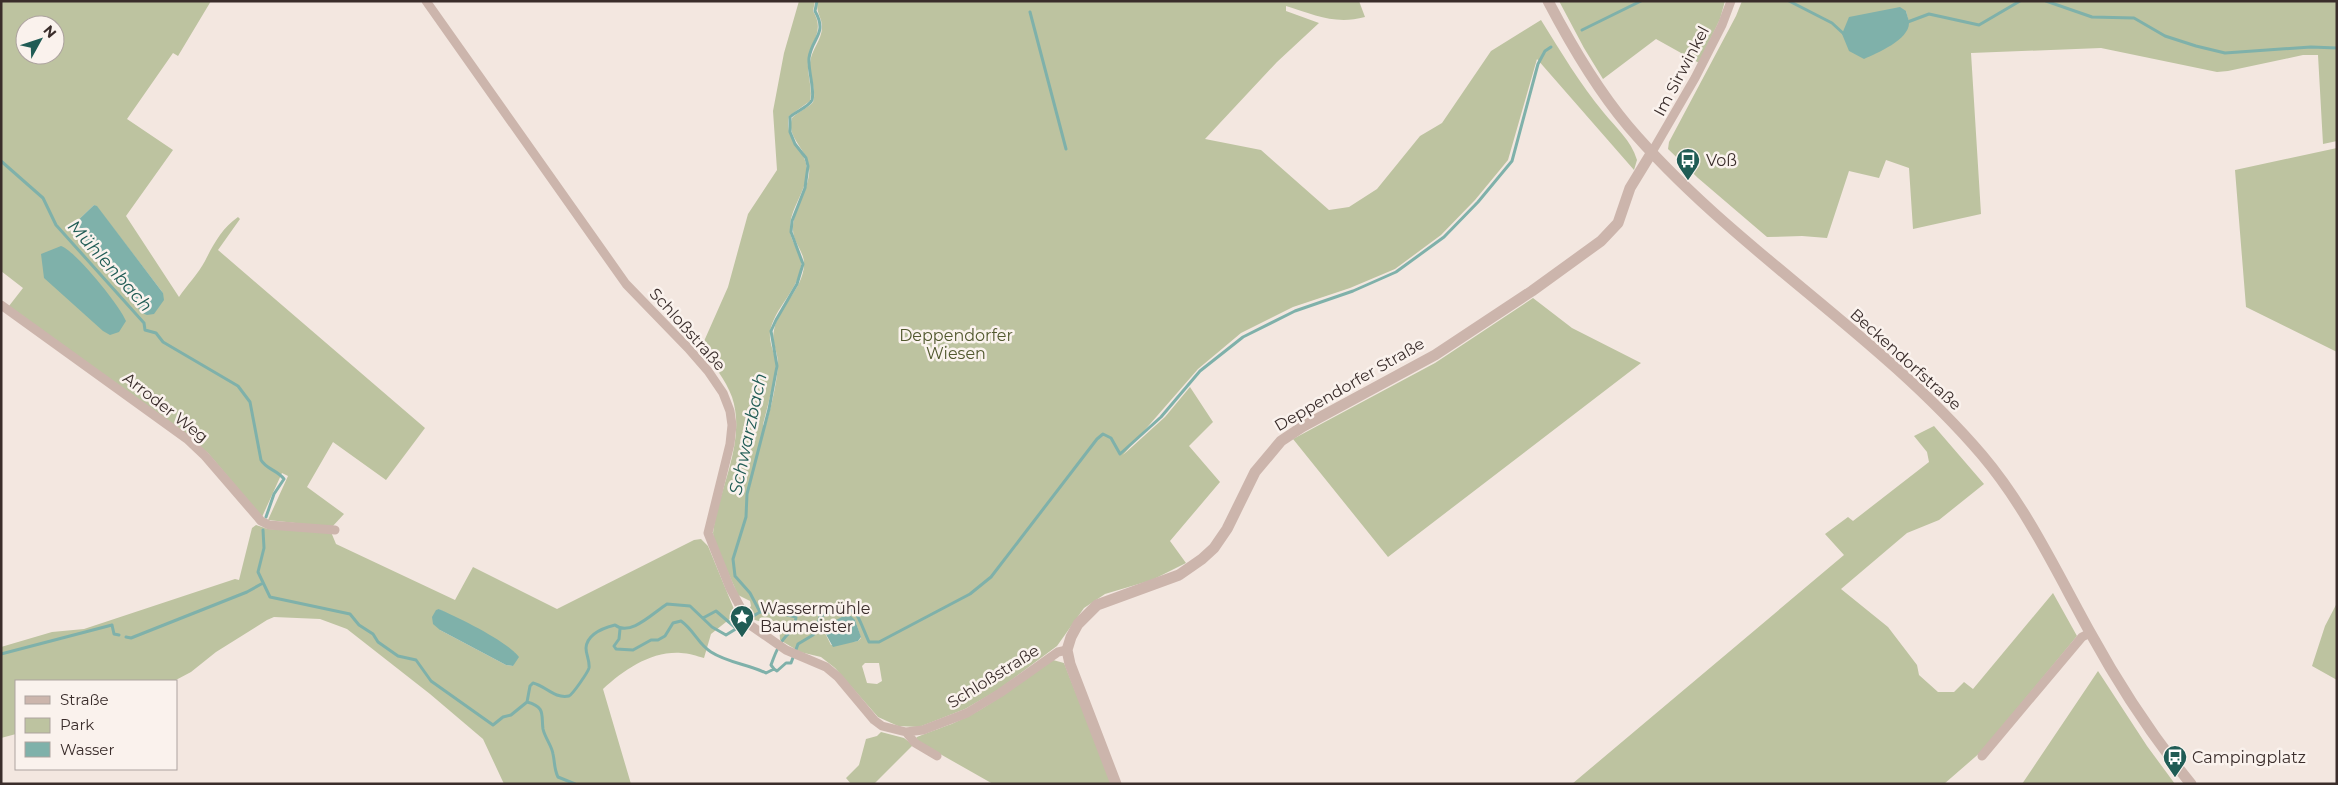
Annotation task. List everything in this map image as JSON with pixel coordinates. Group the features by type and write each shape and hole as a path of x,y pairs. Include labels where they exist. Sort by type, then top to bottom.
{"street":[{"name":"Schloßstraße","path":"426,1 626,284 688,348 708,371 723,393 730,411 732,425 730,444 708,533 744,618 759,633 791,653 811,659 826,667 838,677 874,720 887,728 906,732 931,727 967,713 1000,693 1058,652 1067,650"},
{"name":"Beckendorfstraße","path":"1548,1 1589,73 1623,120 1652,152 1685,186 1900,371 1940,408 1983,456 2015,499 2120,687 2190,784"},
{"name":"Im Sirwinkel","path":"1652,152 1695,78 1722,25 1731,1"},
{"name":"Deppendorfer Straße","path":"1067,650 1078,624 1097,605 1179,575 1202,560 1227,529 1255,472 1281,441 1302,427 1435,355 1602,241 1618,223 1630,188 1652,152"},
{"name":"Arroder Weg","path":"1,305 187,439 205,456 261,521 269,525 335,530"},
{"path":"1982,756 2082,637 2090,633"},
{"path":"1067,650 1070,664 1116,784"},
{"name":"Schloßstraße","path":"906,732 915,743 937,756"}],"green space":[{"path":"1,1 211,1 178,56 173,53 127,119 173,150 126,216 179,297 202,266 218,237 238,217 240,219 218,250 425,428 386,480 333,442 307,487 344,514 332,527 268,520 288,476 282,473 262,517 208,453 9,306 23,288 1,271","holes":["94,205 163,293 73,225"]},
{"name":"Deppendorfer Wiesen","path":"799,1 815,1 813,11 818,25 808,62 810,101 789,116 788,125 792,139 804,157 807,172 804,187 790,223 792,239 800,257 801,266 795,283 772,323 770,340 776,367 763,425 765,427 778,369 778,359 773,339 774,330 781,313 803,274 804,260 794,237 793,228 795,215 808,181 809,166 792,133 791,126 792,118 812,104 814,98 810,63 822,32 822,23 817,8 818,1 1359,1 1365,17 1344,20 1316,16 1286,6 1286,11 1319,23 1277,62 1205,139 1261,150 1329,210 1349,207 1377,189 1420,136 1442,123 1491,51 1541,20 1587,91 1627,140 1637,160 1634,170 1537,59 1508,160 1475,200 1441,235 1395,269 1350,288 1293,307 1241,333 1198,369 1123,455 1165,417 1190,387 1213,422 1189,446 1220,482 1170,541 1186,563 1152,580 1105,594 1084,608 1057,646 998,690 965,709 919,727 898,726 878,717 835,668 821,657 800,652 780,640 779,624 753,619 748,610 751,606 750,601 738,595 714,541 713,533 716,516 734,448 736,414 732,397 726,384 701,348 728,287 748,214 777,170 773,111 784,53","holes":["855,620 861,638 858,641 831,645 822,627","865,663 879,663 882,681 877,684 867,683 862,666"]},
{"path":"1559,1 1725,1 1720,19 1699,63 1656,39 1603,79"},
{"path":"1742,1 2337,1 2337,141 2323,144 2318,55 2303,55 2217,72 2101,48 1971,53 1981,214 1913,229 1909,168 1886,160 1879,178 1849,171 1827,238 1802,236 1767,237 1698,178 1668,149 1669,142 1736,16","holes":["1906,11 1909,23 1849,51"]},
{"path":"2337,148 2337,352 2246,307 2235,170"},
{"path":"1533,298 1572,328 1641,363 1388,557 1293,439 1435,363"},
{"path":"1934,426 1984,484 1939,520 1907,533 1841,589 1888,627 1917,665 1919,675 1938,692 1954,692 1964,682 1973,689 2053,593 2077,636 1982,751 1944,784 1572,784 1844,555 1825,534 1848,517 1853,521 1929,462 1927,452 1914,436"},
{"path":"256,525 268,529 331,532 336,544 455,600 473,567 557,609 694,540 701,539 708,546 736,614 711,634 704,658 684,653 659,655 629,669 603,689 631,784 504,784 483,739 430,694 347,629 320,619 274,617 216,652 191,672 176,680 15,680 15,734 1,738 1,647 52,632 84,629 235,579 239,580 252,528","holes":["439,609 515,653 513,666 506,665 440,630"]},
{"path":"2337,603 2337,680 2312,666 2325,626"},
{"path":"1053,660 1064,663 1112,784 993,784 919,742 916,738 971,715"},
{"path":"2098,671 2147,746 2175,784 2022,784"},
{"path":"881,732 904,738 913,745 874,784 851,784 846,778 859,765 866,739 877,736"}],"water":[{"path":"1900,7 1906,11 1909,23 1904,35 1891,45 1864,59 1849,51 1842,34 1849,17"},
{"path":"94,205 97,206 163,293 164,300 154,314 147,315 142,313 73,225"},
{"path":"61,246 87,268 122,314 126,321 119,332 110,335 103,331 44,278 41,254"},
{"path":"439,609 482,630 504,644 519,657 513,666 506,665 440,630 433,624 432,617 436,610"},
{"path":"851,616 855,620 861,637 858,641 833,647 822,627 842,617"}],"waterway":[{"name":"Schwarzbach","path":"750,618 760,612 750,593 735,576 733,559 746,517 747,494 769,409 777,366 771,331 797,284 803,264 791,232 792,221 805,188 808,166 806,158 795,144 790,132 790,117 808,104 813,96 809,58 820,30 819,19 815,11 817,1"},
{"path":"1582,30 1641,1"},
{"path":"1789,1 1832,23 1845,35"},
{"path":"1905,23 1929,14 1979,25 2020,1"},
{"path":"2046,1 2092,17 2134,18 2165,36 2225,53 2311,47 2337,48"},
{"path":"1030,12 1066,149"},
{"path":"620,629 619,639 614,646 616,649 633,650 651,640 658,640 665,636 673,623 681,621 711,652 724,659 766,673 774,669 777,671 786,663 791,663 798,644 816,631 820,616 842,610 854,612 861,622 869,642 879,642 970,594 991,577 1097,439 1103,434 1111,438 1120,454 1161,417 1200,371 1243,337 1295,311 1353,291 1396,272 1444,237 1478,202 1512,161 1538,64 1545,51 1551,47"},
{"name":"Mühlenbach","path":"1,161 43,198 56,225 144,323 145,330 156,333 163,342 238,386 250,402 261,460 284,479 274,494 266,517"},
{"name":"Mühlenbach","path":"263,530 264,548 258,572 270,597 350,614 359,625 373,634 378,642 398,656 416,660 431,681 493,725 503,717 511,715 527,702"},
{"path":"126,637 131,638 247,592 263,583"},
{"name":"Schwarzbach","path":"575,784 558,777 552,751 543,729 540,709 527,702 530,686 533,683 559,696 569,696 589,668 586,648 592,635 615,625 621,628 634,626 667,604 690,606 712,627 726,635 739,627"},
{"name":"Schwarzbach","path":"703,618 716,611 737,629"},
{"path":"760,612 779,613 796,617 794,629 782,641 775,655 771,665 774,669"},
{"path":"1,654 112,625 114,634 119,635"}],"place":[{"name":"Voß","path":"1688,181"},
{"name":"Wassermühle Baumeister","path":"742,638"},
{"name":"Campingplatz","path":"2175,778"}]}
